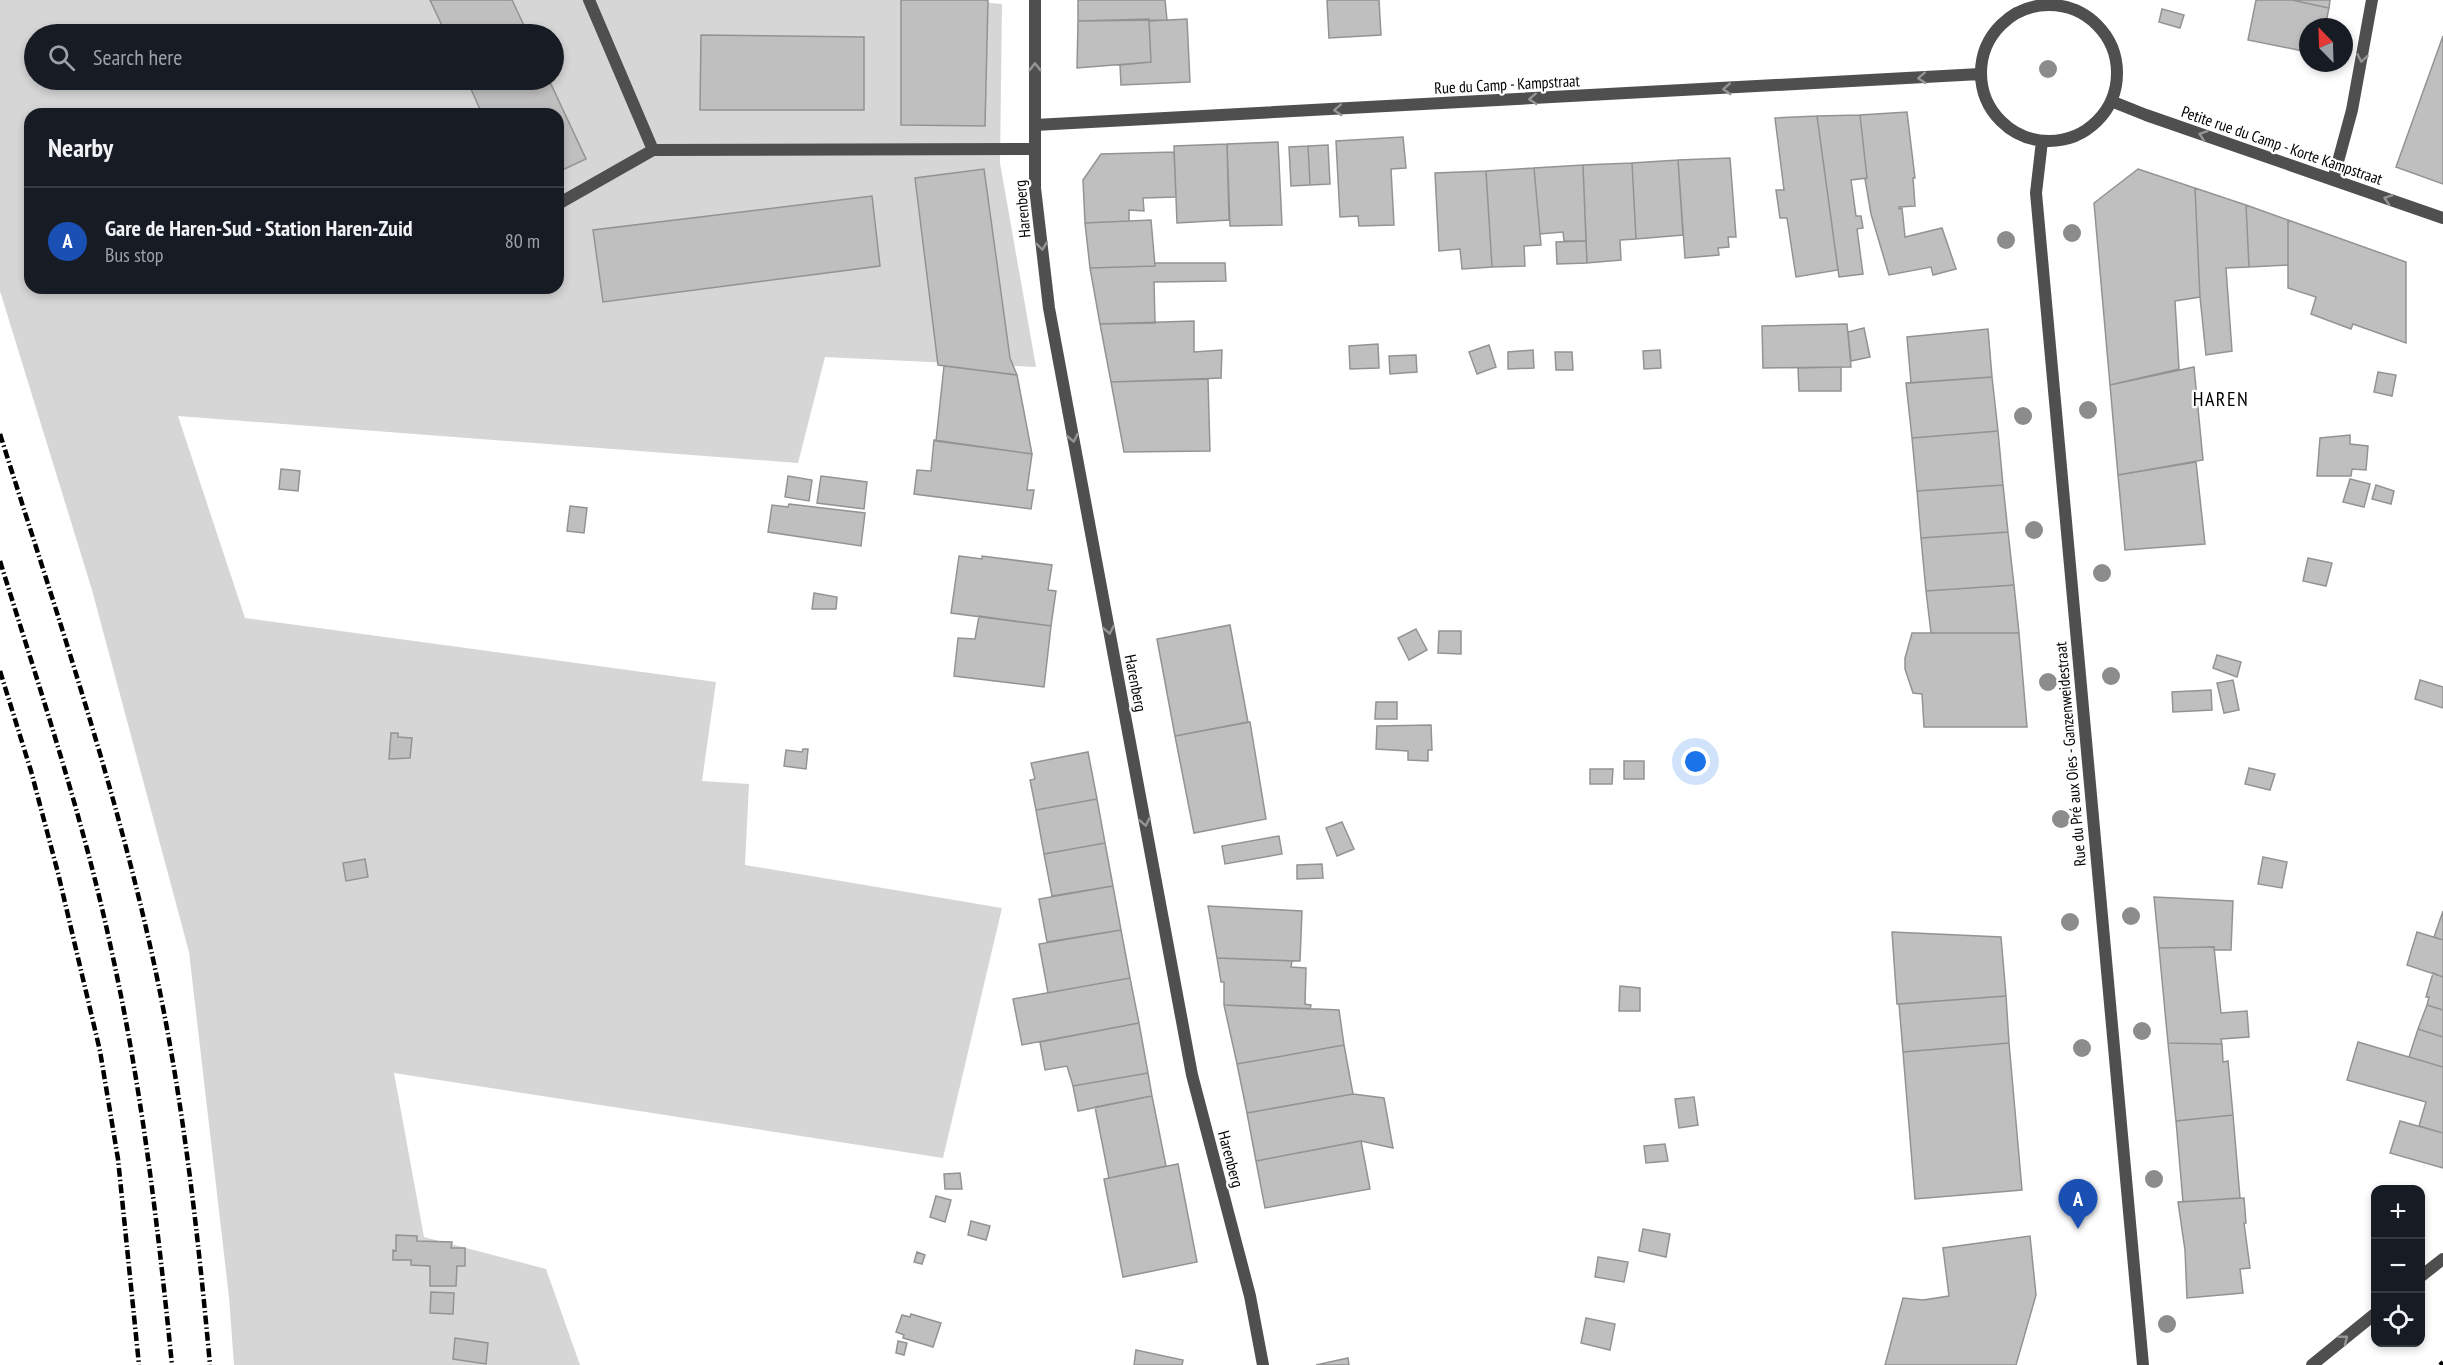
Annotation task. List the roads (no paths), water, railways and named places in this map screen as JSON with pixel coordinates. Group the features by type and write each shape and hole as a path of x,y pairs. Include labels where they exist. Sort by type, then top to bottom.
{"street":[{"path":"589,0 653,150"},
{"name":"Harenberg","path":"1035,0 1035,188 1049,308 1190,1063 1250,1296 1263,1365"},
{"path":"2333,180 2352,110 2372,0"},
{"path":"2043,4 2082,13 2098,26 2110,42 2116,61 2116,81 2111,101 2100,118 2083,132 2063,140 2042,141 2015,133 1993,114 1982,88 1980,74 1982,57 1988,42 1997,28 2022,5 2043,4"},
{"name":"Rue du Camp - Kampstraat","path":"1035,125 1980,74"},
{"name":"Petite rue du Camp - Korte Kampstraat","path":"2111,101 2443,218"},
{"name":"Rue du Pré aux Oies - Ganzenweidestraat","path":"2042,141 2036,193 2143,1365"},
{"path":"564,201 653,150 1035,149"},
{"path":"2425,1274 2443,1259"},
{"path":"2312,1365 2371,1317"}],"railway":[{"path":"0,434 99,749 149,941 170,1046 187,1152 210,1365"},
{"path":"0,561 75,805 101,903 123,1004 148,1158 172,1365"},
{"path":"0,671 31,771 58,873 100,1051 118,1159 139,1365"},
{"path":"2440,1365 2443,1362"}],"place":[{"name":"Gare de Haren-Sud - Station Haren-Zuid","path":"2078,1229"}],"district":[{"name":"HAREN","path":"2221,399"}]}
